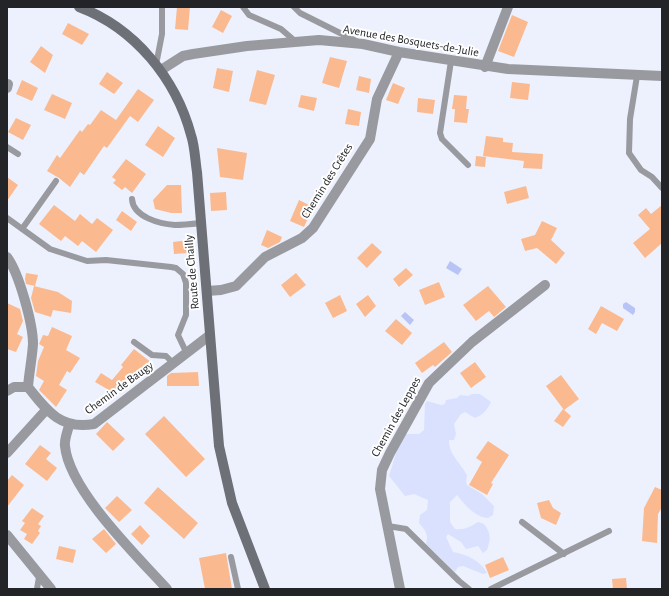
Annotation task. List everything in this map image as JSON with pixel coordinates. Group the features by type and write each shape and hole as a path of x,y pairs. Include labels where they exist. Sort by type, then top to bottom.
{"main road":[{"name":"Route de Chailly","path":"79,7 116,26 135,42 158,67 173,89 185,114 192,136 197,172 210,335 223,469 241,530 265,589"},
{"name":"Route de Chailly","path":"260,576 272,589"}],"street":[{"path":"485,67 507,7"},
{"name":"Avenue des Bosquets-de-Julie","path":"158,67 183,56 193,54 294,41 319,40 363,44 485,67 637,76 662,76"},
{"name":"Chemin des Crêtes","path":"207,291 236,286 265,258 302,238 313,228 370,139 377,99 399,52"},
{"path":"7,256 12,264 27,307 33,343 28,387 46,410 69,425 65,445 71,468 102,518 167,589"},
{"name":"Chemin des Leppes","path":"400,589 380,489 382,470 390,453 429,383 472,342 545,285"},
{"name":"Chemin de Baugy","path":"69,425 82,426 94,424 210,335"},
{"path":"7,390 14,387 28,387"},
{"path":"7,452 46,410"},
{"path":"7,536 39,577 51,589"}],"lane":[{"path":"158,67 162,34 162,7"},
{"path":"244,7 250,15 281,29 294,41"},
{"path":"294,7 300,13 363,44"},
{"path":"451,61 440,133 442,139 468,165"},
{"path":"637,76 630,119 629,153 641,170 652,177 662,188"},
{"path":"7,147 18,154"},
{"path":"22,229 56,182"},
{"path":"132,199 133,207 144,217 176,225 201,223"},
{"path":"7,218 50,249 87,262 106,260 171,267 180,270 186,283 186,314 179,330 178,338 187,354"},
{"path":"134,342 152,355 166,356 174,364"},
{"path":"522,522 564,554"},
{"path":"388,526 406,529 469,589"},
{"path":"491,589 609,531"},
{"path":"231,557 238,589"},
{"path":"38,589 39,577"}],"shaded area":[{"path":"472,394 480,394 491,402 485,412 475,418 465,412 461,414 454,424 456,434 454,440 449,440 449,445 453,454 467,475 467,485 482,494 494,506 493,515 488,518 475,513 457,495 450,502 450,522 455,529 467,528 478,522 484,524 490,536 489,543 487,550 483,553 478,546 466,549 461,542 448,534 446,537 453,552 468,556 477,562 487,573 483,574 463,566 458,567 455,572 426,544 426,532 419,523 420,515 427,510 428,500 414,494 405,496 389,476 400,440 405,434 419,434 424,430 425,404 427,401 441,405 445,404 446,400 457,398 460,395 468,396"}],"water":[{"path":"450,261 462,269 458,275 446,268"},
{"path":"626,302 635,308 633,315 623,308 623,304"},
{"path":"405,312 414,320 410,325 401,316"}],"building":[{"path":"177,7 190,7 188,30 175,29"},
{"path":"221,10 232,16 223,33 212,27"},
{"path":"512,15 528,22 514,57 498,51"},
{"path":"68,23 89,34 82,45 62,34"},
{"path":"41,46 53,55 45,73 30,62"},
{"path":"330,57 347,61 339,88 322,83"},
{"path":"217,68 233,71 229,92 213,88"},
{"path":"257,70 275,75 266,105 249,101"},
{"path":"107,72 123,83 114,94 99,84"},
{"path":"359,76 371,79 369,93 356,90"},
{"path":"22,80 38,88 32,101 16,94"},
{"path":"512,82 530,84 528,100 510,98"},
{"path":"393,83 405,88 398,104 386,100"},
{"path":"138,89 154,100 138,122 130,116 107,148 104,146 84,175 80,172 70,187 47,171 57,155 60,158 80,130 82,132 88,124 90,125 101,110 116,120"},
{"path":"52,94 72,103 65,119 44,110"},
{"path":"301,95 317,98 314,111 298,107"},
{"path":"454,95 467,96 466,109 469,109 467,123 454,122 455,109 452,109"},
{"path":"418,98 435,100 433,114 417,112"},
{"path":"348,109 361,112 359,126 345,124"},
{"path":"16,118 31,125 23,140 8,132"},
{"path":"158,126 175,138 163,157 145,145"},
{"path":"486,136 503,138 503,142 513,143 512,152 543,154 542,169 523,168 524,161 483,156"},
{"path":"217,148 247,153 243,180 220,177"},
{"path":"476,156 486,157 485,167 475,166"},
{"path":"126,159 146,174 132,193 125,187 122,190 113,183 116,180 112,177"},
{"path":"7,177 18,185 7,201"},
{"path":"167,185 181,185 182,213 171,213 155,209 153,200"},
{"path":"526,186 529,198 507,204 504,192"},
{"path":"226,192 227,210 211,211 210,193"},
{"path":"299,200 313,207 304,227 290,221"},
{"path":"54,205 75,221 80,214 92,224 97,218 113,230 96,252 82,241 78,246 65,236 61,241 39,224"},
{"path":"662,205 662,243 645,258 633,243 650,229 638,215 646,208 651,214"},
{"path":"122,211 137,222 131,231 116,220"},
{"path":"542,221 557,228 551,240 565,253 556,264 537,248 525,251 521,239 535,235"},
{"path":"267,230 282,237 280,242 268,248 261,245"},
{"path":"188,240 189,253 174,254 173,242"},
{"path":"372,243 382,252 367,268 357,258"},
{"path":"406,268 413,275 399,287 393,279"},
{"path":"26,273 38,275 35,286 26,284"},
{"path":"296,273 306,285 290,297 281,285"},
{"path":"439,282 445,297 425,305 419,290"},
{"path":"34,286 58,292 72,301 71,313 53,310 51,317 35,312 31,298"},
{"path":"488,286 506,307 494,317 489,311 476,321 463,305"},
{"path":"340,295 347,311 333,318 325,303"},
{"path":"368,295 376,306 365,317 356,304"},
{"path":"7,303 20,309 23,321 17,334 23,337 16,352 7,349"},
{"path":"601,306 624,319 617,331 602,323 596,334 588,329"},
{"path":"396,319 412,333 402,345 385,331"},
{"path":"52,327 72,336 66,350 80,358 70,373 67,371 59,385 67,390 56,407 39,390 44,381 36,376 38,361 44,347 39,344 43,335 48,336"},
{"path":"444,342 452,352 435,367 433,365 422,373 415,363"},
{"path":"134,349 152,363 139,379 131,373 114,393 95,382 101,373 112,380 123,367 121,365"},
{"path":"475,362 486,377 471,388 460,373"},
{"path":"198,372 199,386 167,386 167,376 171,373"},
{"path":"561,375 579,399 564,410 546,386"},
{"path":"563,409 571,416 563,427 554,421"},
{"path":"164,416 205,459 186,477 145,434"},
{"path":"107,422 125,439 113,451 96,434"},
{"path":"488,441 509,455 491,483 493,484 487,495 469,485 482,462 476,458"},
{"path":"40,445 51,453 46,459 57,468 47,481 25,464"},
{"path":"12,475 24,485 7,507 7,481"},
{"path":"158,487 198,523 184,539 144,503"},
{"path":"655,487 662,490 662,507 658,514 657,543 642,541 644,508"},
{"path":"117,496 132,510 119,522 105,508"},
{"path":"549,500 553,508 561,513 556,525 541,518 537,503"},
{"path":"32,508 44,516 38,524 41,526 38,531 40,533 32,544 24,539 27,534 20,530 25,523 22,521"},
{"path":"140,525 150,536 142,545 131,534"},
{"path":"104,529 116,544 106,553 92,539"},
{"path":"59,546 76,550 73,563 56,559"},
{"path":"226,553 232,589 205,589 199,558"},
{"path":"503,557 509,570 490,578 485,565"},
{"path":"626,578 627,589 613,589 612,579"}]}
